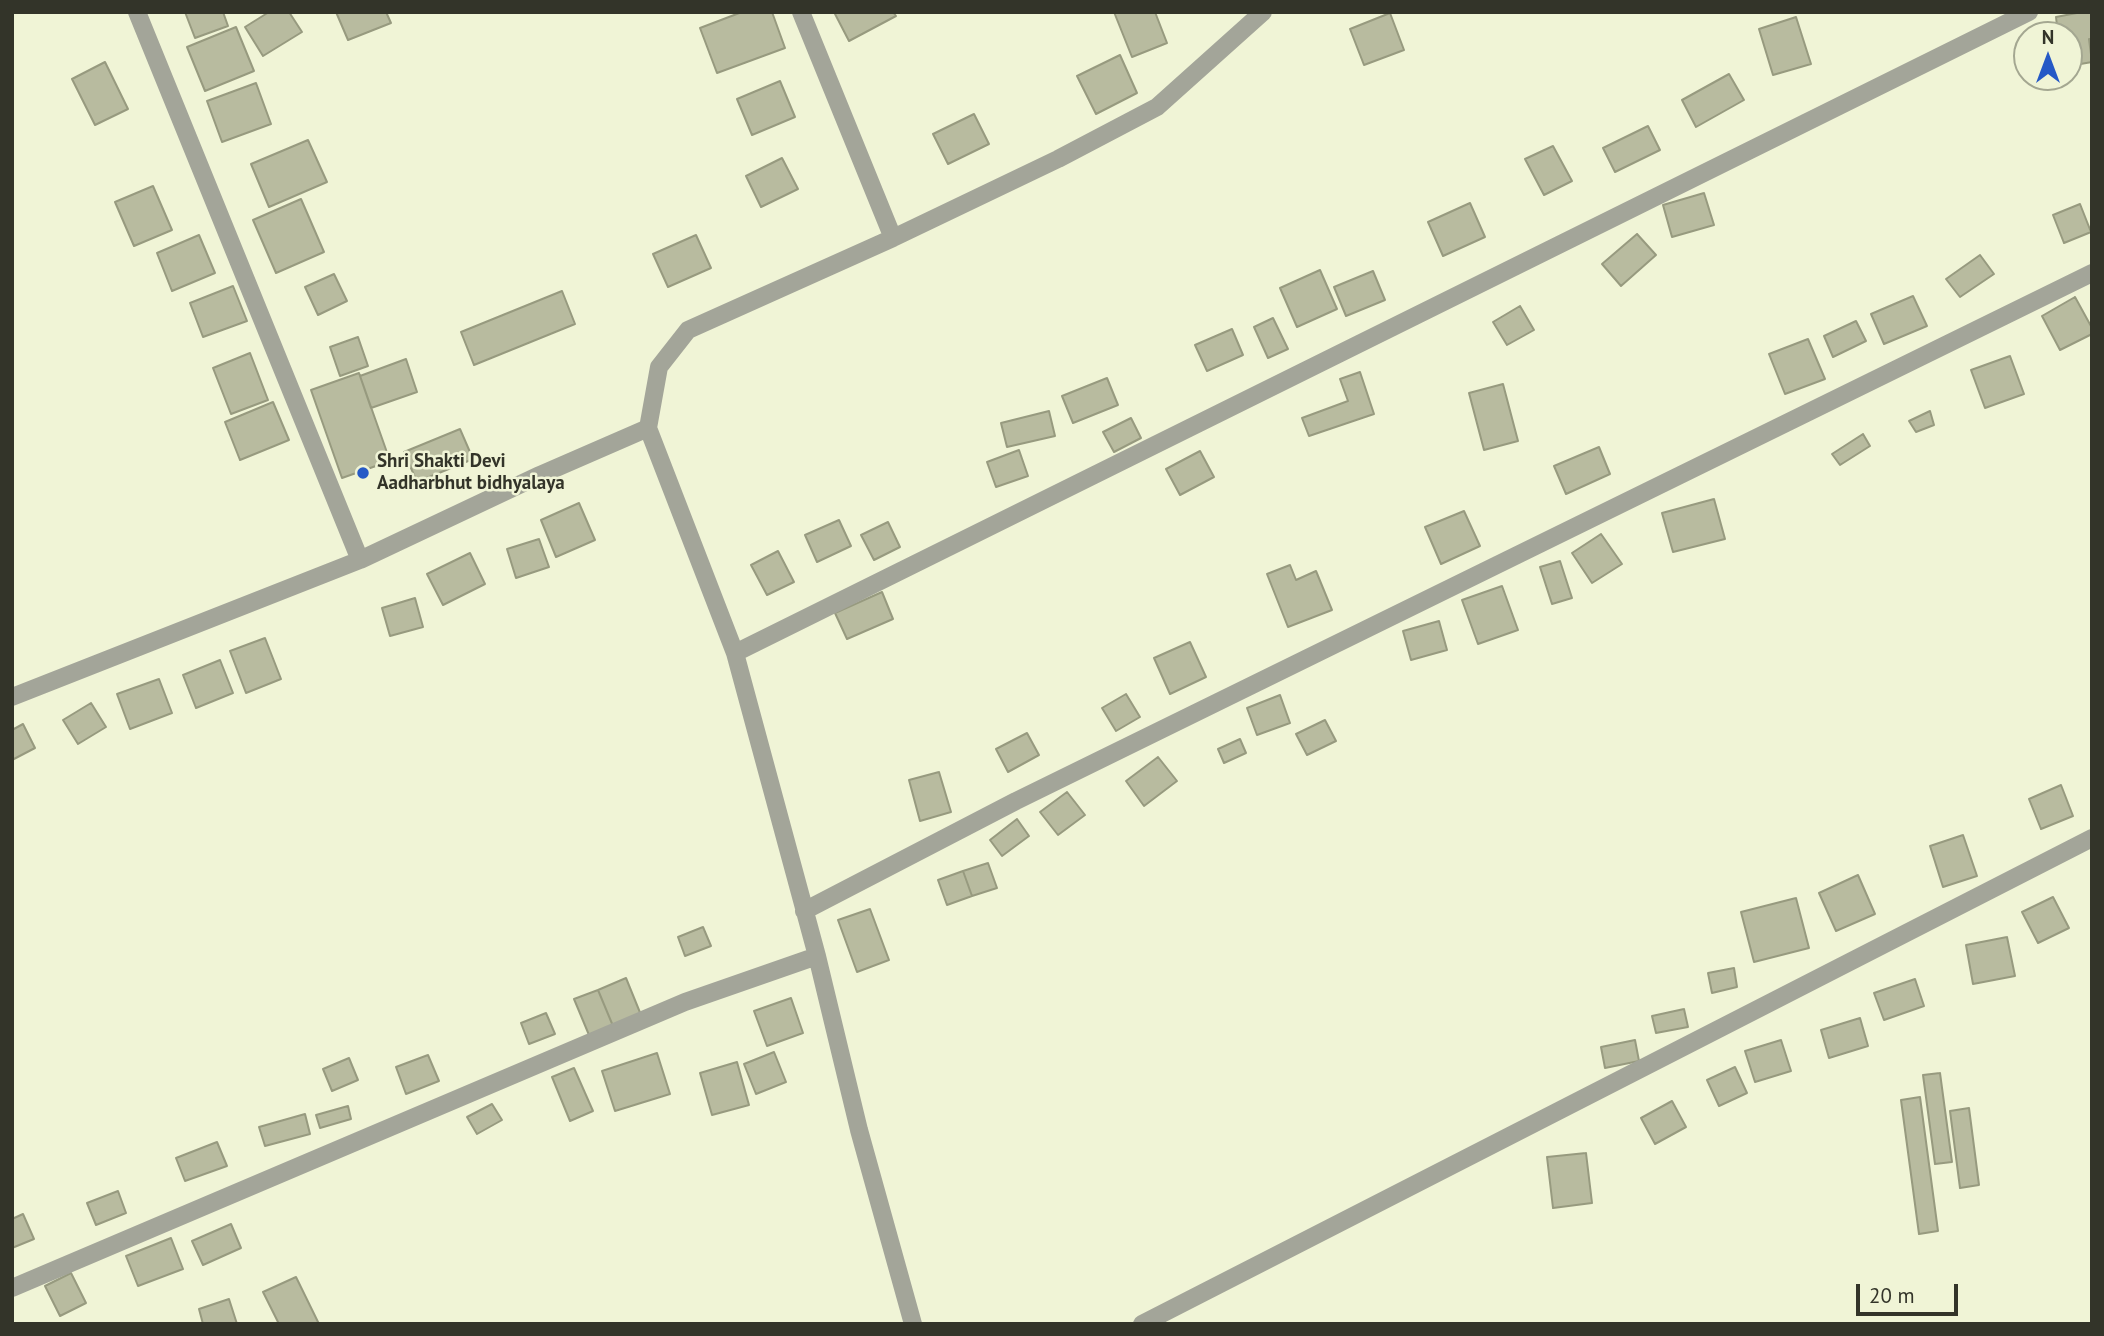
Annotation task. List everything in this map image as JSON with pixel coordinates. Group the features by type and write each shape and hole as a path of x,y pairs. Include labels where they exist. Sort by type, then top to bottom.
{"street":[{"path":"137,12 360,560"},
{"path":"801,12 893,238"},
{"path":"913,1324 859,1130 817,956 735,653 648,428 659,367 688,330 893,238 1058,159 1157,107 1263,12"},
{"path":"735,653 2029,12"},
{"path":"804,911 1016,801 2092,273"},
{"path":"12,697 360,560 540,475 648,428"},
{"path":"1142,1324 2092,838"},
{"path":"12,1288 685,1002 817,956"}],"building":[{"path":"185,12 223,12 228,26 195,38"},
{"path":"269,12 289,12 302,32 263,56 245,27"},
{"path":"336,12 386,12 391,23 348,40"},
{"path":"742,12 772,12 785,48 717,73 700,28"},
{"path":"834,12 893,12 896,16 849,41"},
{"path":"1114,12 1155,12 1167,43 1132,57"},
{"path":"2092,12 2092,39 2089,39 2092,62 2083,64 2083,21 2056,21 2056,17"},
{"path":"1390,13 1404,50 1364,65 1350,29"},
{"path":"1796,17 1811,64 1773,75 1759,29"},
{"path":"236,27 254,71 205,91 187,47"},
{"path":"1120,55 1137,93 1096,114 1077,76"},
{"path":"105,62 128,109 95,125 72,79"},
{"path":"1729,74 1744,100 1696,127 1682,100"},
{"path":"780,81 795,117 752,135 737,99"},
{"path":"256,83 271,124 222,142 207,101"},
{"path":"974,114 989,144 948,164 933,134"},
{"path":"1648,126 1660,150 1615,172 1603,148"},
{"path":"308,140 327,182 269,207 251,164"},
{"path":"1553,146 1572,181 1544,195 1525,159"},
{"path":"782,158 798,189 761,207 746,176"},
{"path":"153,186 172,230 134,246 115,202"},
{"path":"1704,193 1714,225 1672,237 1663,205"},
{"path":"301,199 324,252 276,273 253,220"},
{"path":"1470,203 1485,237 1443,256 1428,222"},
{"path":"2080,204 2091,232 2064,243 2053,215"},
{"path":"1637,234 1656,255 1621,286 1602,264"},
{"path":"199,235 215,273 172,291 157,253"},
{"path":"696,235 711,268 668,287 653,254"},
{"path":"1980,255 1994,274 1960,297 1946,279"},
{"path":"1320,270 1337,309 1297,327 1280,288"},
{"path":"1373,271 1385,300 1346,316 1334,287"},
{"path":"334,274 347,301 318,315 305,287"},
{"path":"233,286 247,321 203,337 190,303"},
{"path":"562,291 575,324 474,365 461,332"},
{"path":"1913,296 1927,326 1884,344 1871,314"},
{"path":"2075,297 2092,328 2092,334 2060,350 2042,316"},
{"path":"1520,306 1534,330 1507,345 1493,322"},
{"path":"1273,318 1288,349 1268,358 1254,327"},
{"path":"1856,321 1866,341 1833,357 1824,336"},
{"path":"1232,329 1243,355 1207,371 1195,345"},
{"path":"358,337 368,366 340,376 330,347"},
{"path":"1808,339 1825,379 1785,394 1769,354"},
{"path":"250,353 268,400 231,414 213,368"},
{"path":"2010,356 2024,394 1985,408 1971,370"},
{"path":"406,359 417,392 371,408 360,376"},
{"path":"1360,372 1374,414 1309,436 1302,418 1348,401 1340,379"},
{"path":"359,373 390,461 342,478 311,390"},
{"path":"1107,378 1118,405 1073,423 1062,396"},
{"path":"1503,384 1518,441 1484,450 1469,393"},
{"path":"273,402 289,440 240,460 225,422"},
{"path":"1049,411 1055,436 1007,447 1001,423"},
{"path":"1930,411 1934,425 1916,432 1909,421"},
{"path":"1131,418 1141,438 1114,452 1103,432"},
{"path":"460,429 473,459 417,482 404,452"},
{"path":"1863,434 1870,446 1840,465 1832,454"},
{"path":"1599,447 1610,474 1566,494 1554,466"},
{"path":"1019,450 1028,476 996,487 987,462"},
{"path":"1200,451 1214,477 1180,495 1166,469"},
{"path":"1714,499 1725,539 1673,552 1662,513"},
{"path":"579,503 595,540 556,557 541,520"},
{"path":"1464,511 1480,546 1441,564 1425,527"},
{"path":"839,520 851,546 817,562 805,535"},
{"path":"888,522 900,547 874,560 861,535"},
{"path":"1601,534 1622,564 1592,583 1572,553"},
{"path":"539,539 549,567 516,578 507,549"},
{"path":"778,551 794,582 767,595 751,565"},
{"path":"470,553 485,584 443,605 427,574"},
{"path":"1560,561 1572,598 1552,604 1540,567"},
{"path":"1290,565 1296,580 1316,571 1332,610 1288,627 1267,574"},
{"path":"1502,586 1518,630 1478,644 1462,600"},
{"path":"882,592 893,619 847,639 835,613"},
{"path":"415,598 423,627 390,636 382,608"},
{"path":"1439,621 1447,650 1411,660 1403,631"},
{"path":"265,638 281,679 246,693 230,651"},
{"path":"1190,642 1206,677 1170,694 1154,658"},
{"path":"220,660 233,693 196,708 183,675"},
{"path":"159,679 172,713 130,729 117,694"},
{"path":"1126,694 1140,717 1116,731 1102,708"},
{"path":"1280,695 1290,723 1257,735 1247,708"},
{"path":"91,703 106,727 78,744 63,720"},
{"path":"1325,720 1336,741 1307,755 1296,734"},
{"path":"23,724 35,748 12,760 12,730"},
{"path":"1027,733 1039,755 1008,772 996,749"},
{"path":"1240,739 1246,753 1224,763 1218,749"},
{"path":"1158,757 1177,781 1144,806 1126,781"},
{"path":"939,772 951,812 920,821 909,780"},
{"path":"2061,785 2073,816 2041,829 2029,799"},
{"path":"1067,792 1085,815 1058,835 1040,812"},
{"path":"1017,819 1029,836 1002,856 990,840"},
{"path":"1963,835 1977,876 1943,887 1930,846"},
{"path":"988,863 997,888 972,896 963,871"},
{"path":"963,871 972,896 947,905 938,880"},
{"path":"1858,875 1875,914 1836,931 1819,893"},
{"path":"2053,897 2069,928 2038,943 2022,912"},
{"path":"1796,898 1809,948 1754,962 1741,912"},
{"path":"870,909 889,960 857,972 838,920"},
{"path":"703,927 711,946 685,956 678,937"},
{"path":"2007,937 2015,976 1973,984 1966,945"},
{"path":"1734,968 1737,987 1712,993 1708,973"},
{"path":"626,978 641,1015 613,1026 598,990"},
{"path":"1915,979 1924,1006 1884,1020 1874,993"},
{"path":"598,990 613,1026 589,1035 574,999"},
{"path":"791,998 803,1033 767,1046 754,1011"},
{"path":"1684,1009 1688,1027 1656,1033 1652,1016"},
{"path":"546,1013 555,1034 529,1044 521,1023"},
{"path":"1860,1018 1868,1046 1829,1058 1821,1030"},
{"path":"1635,1040 1639,1061 1605,1068 1601,1047"},
{"path":"1781,1040 1791,1071 1755,1082 1745,1051"},
{"path":"774,1052 786,1082 756,1094 744,1064"},
{"path":"657,1053 670,1094 615,1111 602,1071"},
{"path":"428,1055 439,1081 406,1094 396,1067"},
{"path":"349,1058 358,1080 332,1091 323,1069"},
{"path":"737,1062 749,1105 712,1115 700,1073"},
{"path":"1735,1067 1747,1093 1719,1106 1707,1080"},
{"path":"574,1068 593,1111 570,1121 552,1077"},
{"path":"1940,1073 1952,1162 1935,1164 1923,1075"},
{"path":"1920,1097 1938,1231 1919,1234 1901,1100"},
{"path":"1672,1101 1686,1127 1655,1144 1641,1118"},
{"path":"492,1104 502,1120 477,1134 467,1117"},
{"path":"348,1106 351,1119 320,1128 316,1115"},
{"path":"1969,1108 1979,1185 1960,1188 1950,1111"},
{"path":"305,1114 310,1134 265,1146 259,1127"},
{"path":"217,1142 227,1166 185,1181 176,1158"},
{"path":"1586,1153 1592,1203 1553,1208 1547,1157"},
{"path":"118,1191 126,1213 96,1225 87,1203"},
{"path":"23,1214 34,1239 12,1248 12,1219"},
{"path":"231,1224 241,1248 203,1265 192,1241"},
{"path":"171,1238 183,1269 138,1286 126,1256"},
{"path":"71,1273 86,1303 60,1316 45,1286"},
{"path":"296,1277 319,1324 279,1324 263,1292"},
{"path":"229,1299 237,1324 203,1324 199,1309"}],"place":[{"name":"Shri Shakti Devi Aadharbhut bidhyalaya","path":"363,473"}]}
